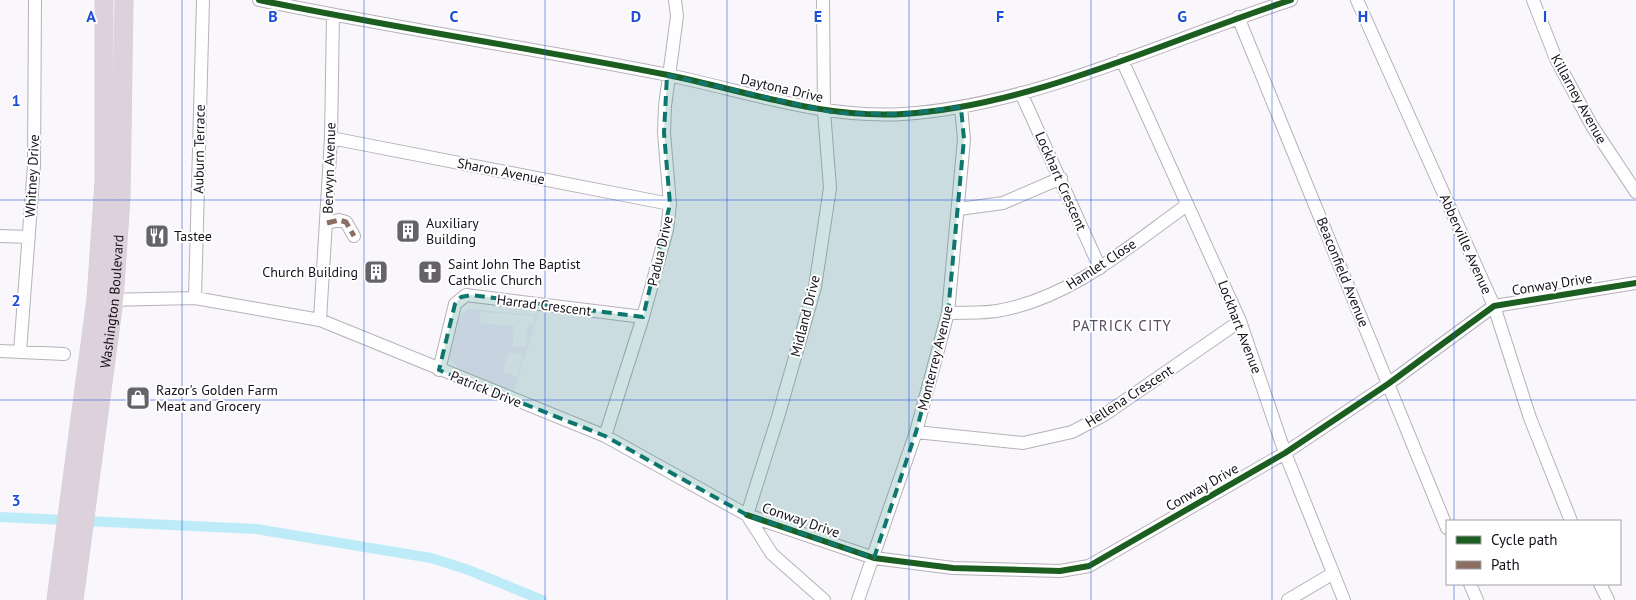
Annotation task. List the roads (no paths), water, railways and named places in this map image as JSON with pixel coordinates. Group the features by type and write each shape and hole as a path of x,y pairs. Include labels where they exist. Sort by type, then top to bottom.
{"highway":[{"name":"Washington Boulevard","path":"74,600 70,496 96,299 104,182 104,0"},
{"name":"Washington Boulevard","path":"56,600 72,558 88,497 114,300 121,198 124,0"}],"street":[{"name":"Whitney Drive","path":"20,352 34,165 35,0"},
{"name":"Auburn Terrace","path":"195,298 203,0"},
{"name":"Daytona Drive","path":"259,0 332,15 667,75 824,111 836,113 903,114 961,107 1021,94 1291,0"},
{"name":"Padua Drive","path":"605,436 643,318 667,230 670,204 664,133 667,75 677,16 675,0"},
{"name":"Midland Drive","path":"747,515 778,417 815,287 830,188 824,111 822,0"},
{"name":"Abberville Avenue","path":"1357,0 1494,306 1530,418 1571,520"},
{"name":"Killarney Avenue","path":"1533,0 1556,59 1592,126 1636,192"},
{"name":"Berwyn Avenue","path":"320,320 331,138 332,15"},
{"name":"Beaconfield Avenue","path":"1238,17 1446,526"},
{"name":"Lockhart Avenue","path":"1122,60 1240,322 1285,453 1344,600"},
{"name":"Lockhart Crescent","path":"1021,94 1061,178 1100,268"},
{"name":"Monterrey Avenue","path":"858,600 916,432 948,313 964,138 961,107"},
{"name":"Sharon Avenue","path":"331,138 670,204"},
{"path":"959,209 1004,203 1061,178"},
{"name":"Hamlet Close","path":"948,313 1001,310 1054,295 1100,268 1187,205"},
{"path":"327,223 339,220 346,222 354,236"},
{"path":"0,236 29,236"},
{"name":"Conway Drive","path":"747,515 874,558 954,568 1060,571 1089,566 1285,453 1388,384 1494,306 1636,283"},
{"name":"Harrad Crescent","path":"439,370 455,304 466,296 643,318"},
{"name":"Patrick Drive","path":"96,299 195,298 320,320 605,436 747,515 772,554 824,600"},
{"name":"Hellena Crescent","path":"916,432 1023,443 1072,432 1104,415 1240,322"},
{"path":"0,352 64,354"},
{"path":"1288,600 1332,574"},
{"path":"1470,585 1477,600"},
{"path":"1600,585 1608,600"}],"waterway":[{"path":"0,517 256,529 431,558 466,569 542,600"}],"place":[{"name":"Auxiliary Building","path":"408,231"},
{"name":"Tastee","path":"157,236"},
{"name":"Church Building","path":"376,272"},
{"name":"Saint John The Baptist Catholic Church","path":"430,272"},
{"name":"Razor's Golden Farm Meat and Grocery","path":"138,398"}],"district":[{"name":"PATRICK CITY","path":"1122,325"}]}
